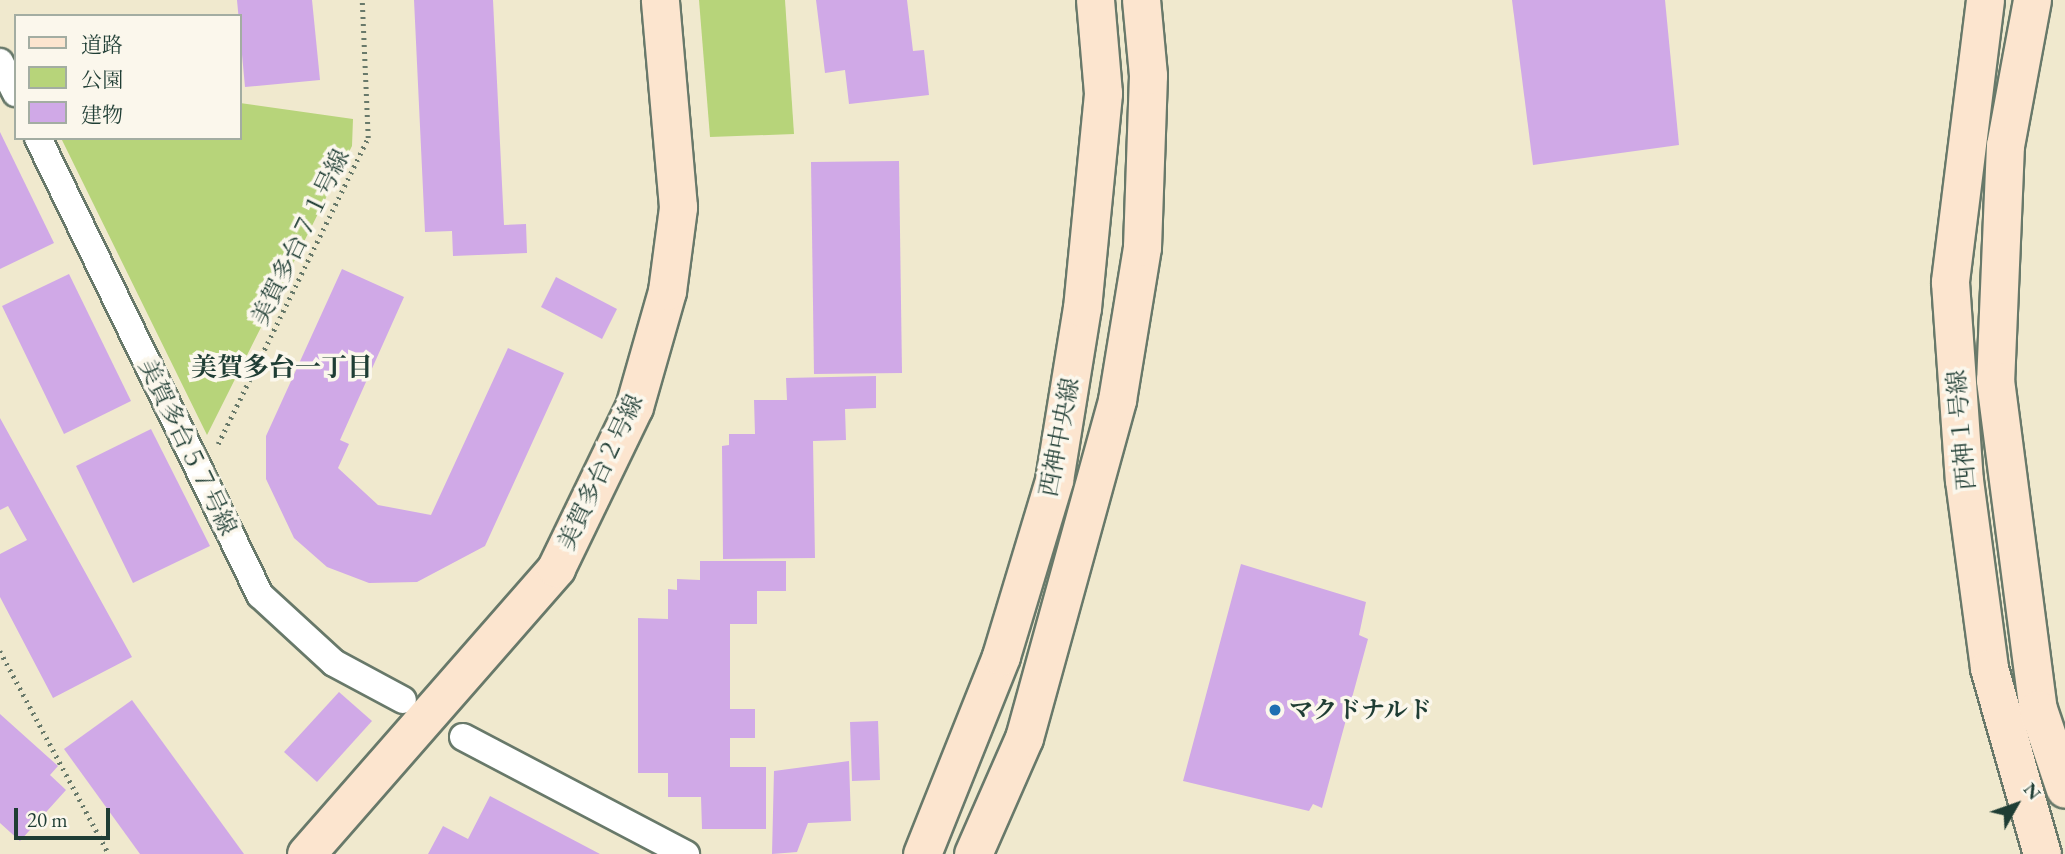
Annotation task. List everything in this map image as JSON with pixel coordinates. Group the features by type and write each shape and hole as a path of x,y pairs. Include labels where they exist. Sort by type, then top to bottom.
{"street":[{"name":"美賀多台２号線","path":"306,854 556,568 634,407 667,291 678,207 660,0"},
{"name":"西神中央線","path":"922,854 1001,656 1054,481 1082,309 1103,93 1095,0"},
{"name":"西神中央線","path":"973,854 1024,738 1117,400 1142,247 1148,75 1141,0"},
{"name":"西神１号線","path":"1985,0 1971,84 1952,308 1964,480 1989,668 2042,854"},
{"name":"西神１号線","path":"2032,0 2005,145 1995,380 2038,709 2065,789"},
{"path":"0,62 14,89"},
{"name":"美賀多台５７号線","path":"39,140 260,595 334,663 403,700"},
{"path":"463,737 686,854"}],"path":[{"name":"美賀多台７１号線","path":"202,476 368,138 362,0"},
{"path":"0,651 109,854"}],"green space":[{"path":"699,0 785,0 794,134 710,137"},
{"path":"242,103 353,119 352,146 207,435 62,140 242,140"}],"building":[{"path":"237,0 312,0 320,80 245,87 242,14 238,14"},
{"path":"414,0 493,0 504,225 526,224 527,253 453,256 452,231 425,232"},
{"path":"816,0 907,0 913,51 924,50 929,95 849,104 845,70 825,73"},
{"path":"1512,0 1665,0 1679,145 1533,165"},
{"path":"0,132 54,243 0,269"},
{"path":"899,161 902,373 814,374 811,162"},
{"path":"342,269 404,297 340,440 349,444 338,468 378,505 431,515 508,348 564,373 485,546 417,582 369,583 327,567 294,538 266,479 266,436"},
{"path":"69,274 131,401 64,434 2,306"},
{"path":"556,277 617,309 602,339 541,307"},
{"path":"876,376 876,408 845,409 846,440 813,441 815,558 723,559 722,446 729,445 729,434 755,434 754,400 787,400 786,378"},
{"path":"0,418 132,657 53,698 0,597 0,554 27,540 8,506 0,510"},
{"path":"151,429 210,546 133,583 76,466"},
{"path":"700,561 786,561 786,591 757,591 757,624 730,624 730,709 755,709 755,738 730,738 730,767 766,767 766,829 702,829 701,797 668,797 668,773 638,773 638,618 668,619 668,589 677,590 677,579 700,580"},
{"name":"マクドナルド","path":"1241,564 1366,602 1359,635 1368,639 1322,808 1313,804 1309,811 1183,781"},
{"path":"339,692 372,721 317,782 284,752"},
{"path":"132,700 244,854 140,854 64,749"},
{"path":"0,714 58,766 50,775 66,790 20,841 0,823"},
{"path":"878,721 880,780 852,781 850,722"},
{"path":"849,761 851,821 808,823 797,852 772,854 774,771"},
{"path":"490,796 600,854 428,854 443,826 468,839"}],"place":[{"name":"マクドナルド","path":"1275,710"}],"district":[{"name":"美賀多台一丁目","path":"282,368"}]}
